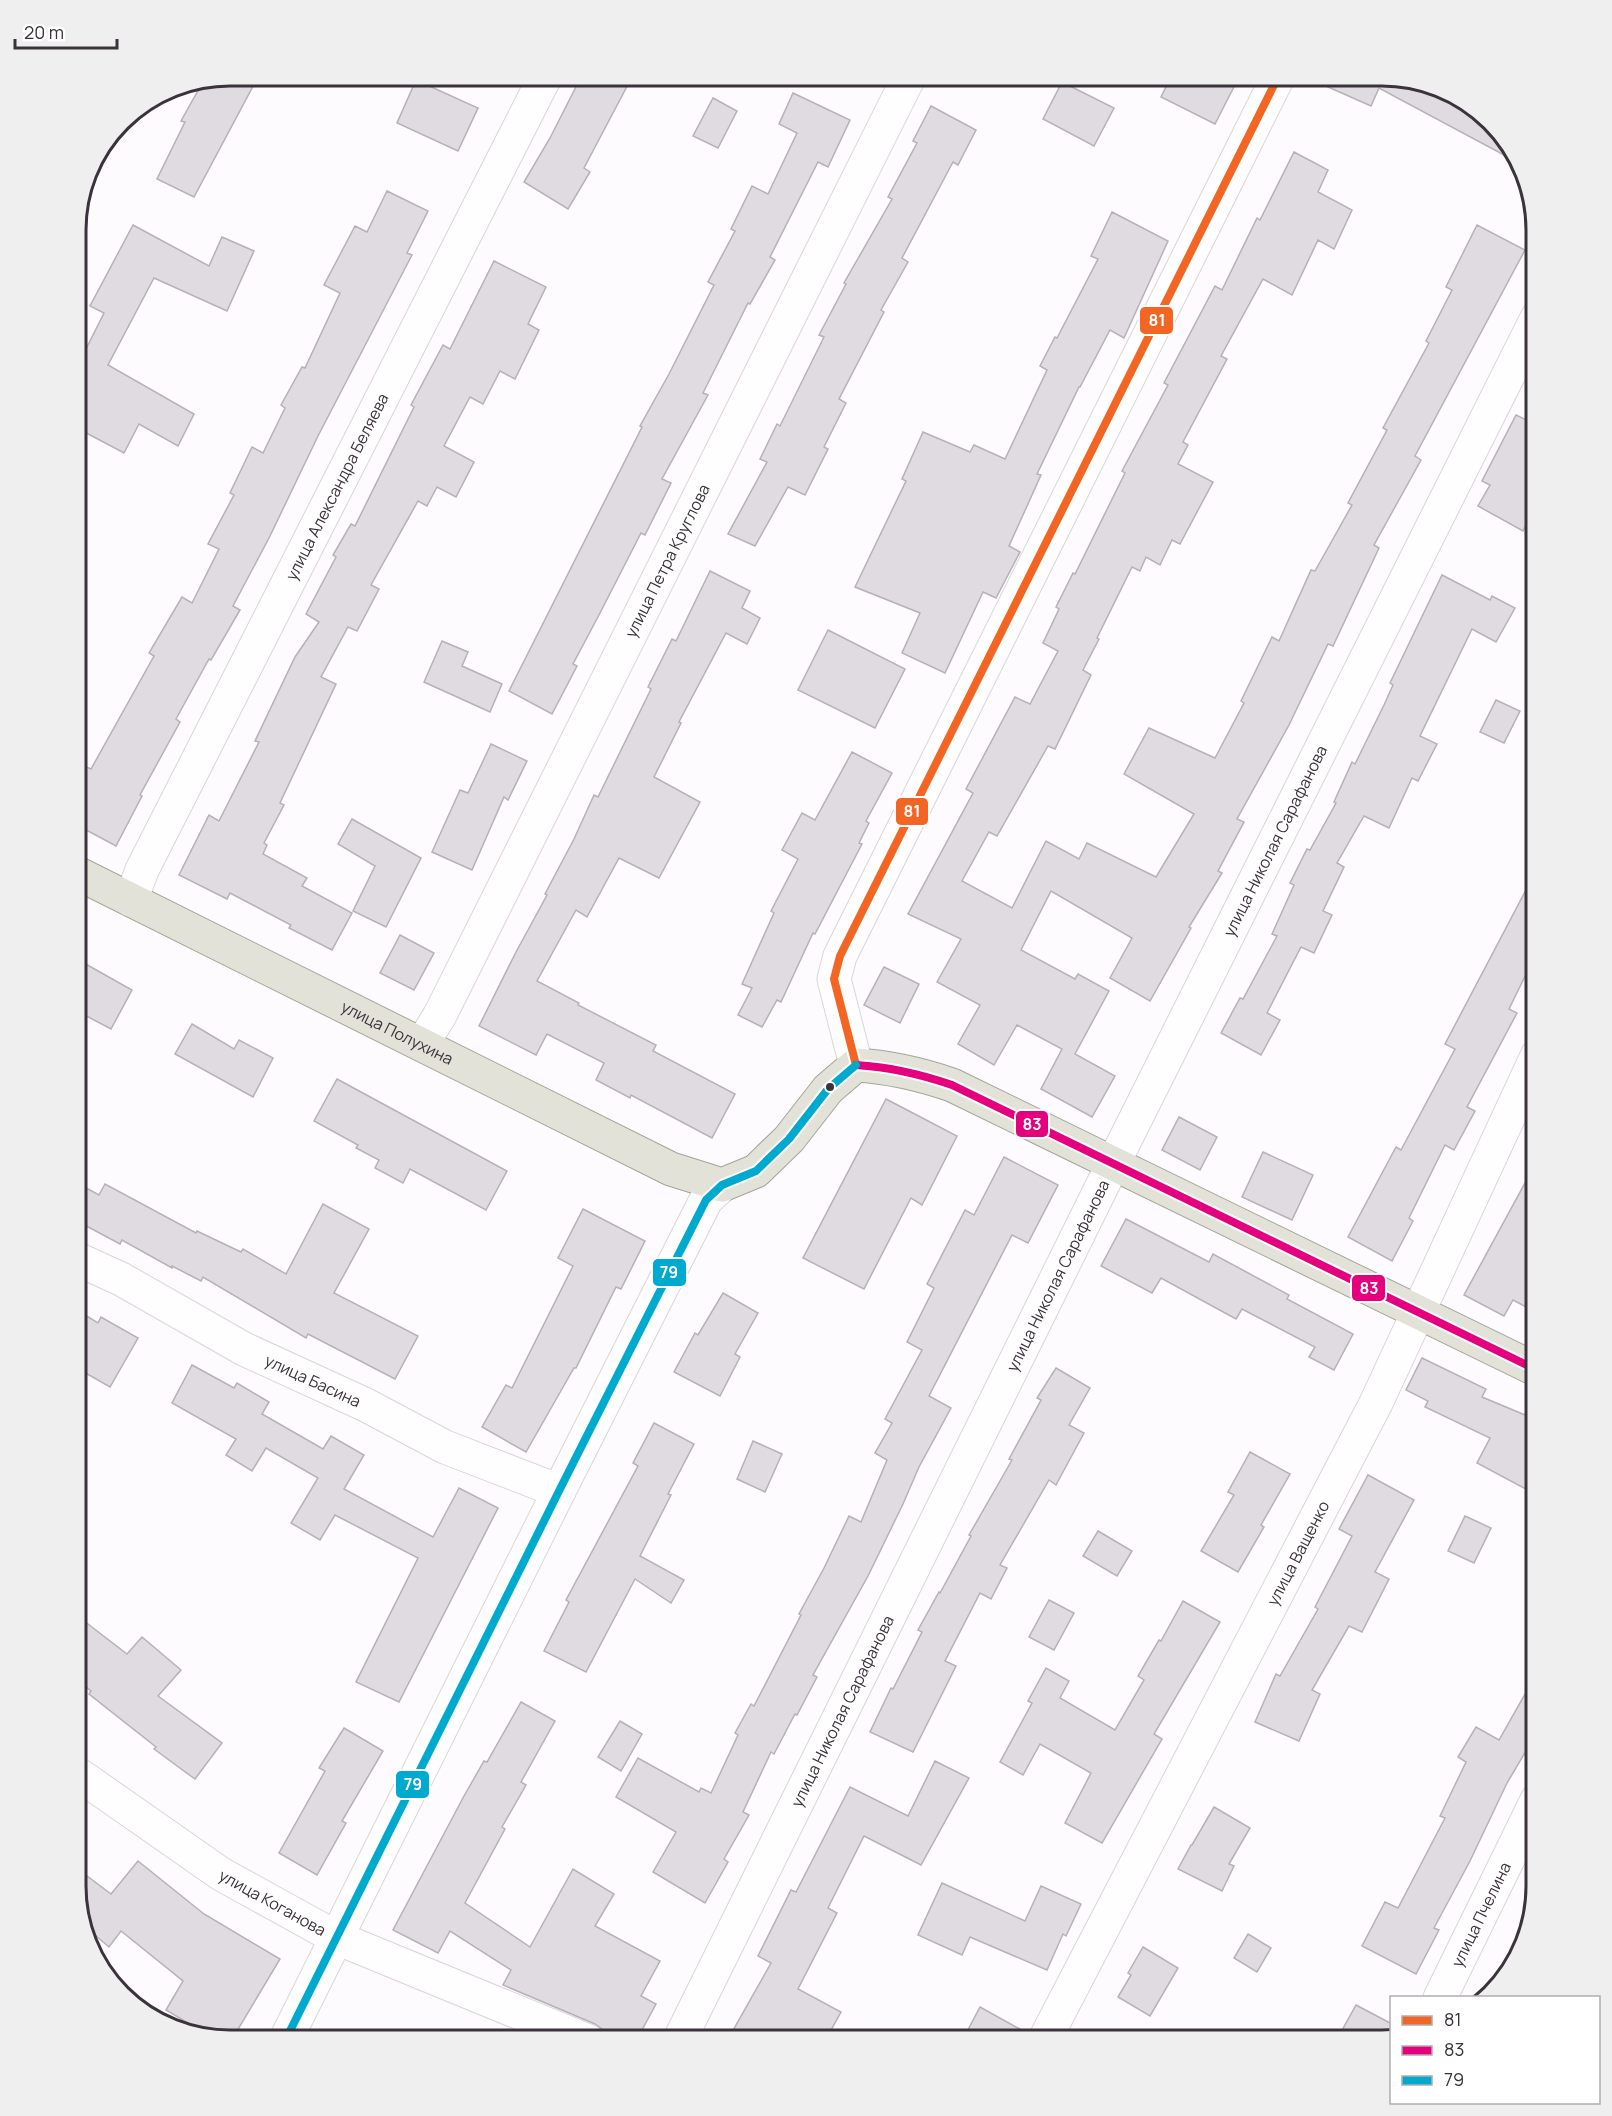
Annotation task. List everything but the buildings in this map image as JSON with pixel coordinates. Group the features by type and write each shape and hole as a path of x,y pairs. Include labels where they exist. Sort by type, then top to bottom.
{"main road":[{"name":"улица Полухина","path":"86,877 671,1169 722,1185"},
{"path":"722,1185 756,1171 789,1138 828,1089 856,1065 882,1066 917,1073 952,1085 1526,1365"}],"street":[{"name":"улица Александра Беляева","path":"131,900 142,870 541,85"},
{"name":"улица Петра Круглова","path":"422,1044 440,1015 905,86"},
{"path":"856,1065 834,979 840,956 1274,86"},
{"name":"улица Николая Сарафанова","path":"684,2030 1113,1164 1526,340"},
{"name":"улица Ващенко","path":"1050,2030 1376,1403 1526,1080"},
{"path":"291,2030 706,1200 722,1185"},
{"name":"улица Басина","path":"85,1263 121,1279 244,1349 366,1405 445,1447 559,1491"},
{"name":"улица Коганова","path":"85,1779 221,1875 337,1938 561,2030"},
{"name":"улица Пчелина","path":"1441,1996 1526,1822"}],"transit line":[{"name":"81","path":"856,1065 834,979 840,956 1274,86"},
{"name":"83","path":"856,1065 881,1067 952,1085 1526,1365"},
{"name":"79","path":"290,2030 706,1200 722,1185 756,1171 789,1139 828,1089 856,1065"}]}
